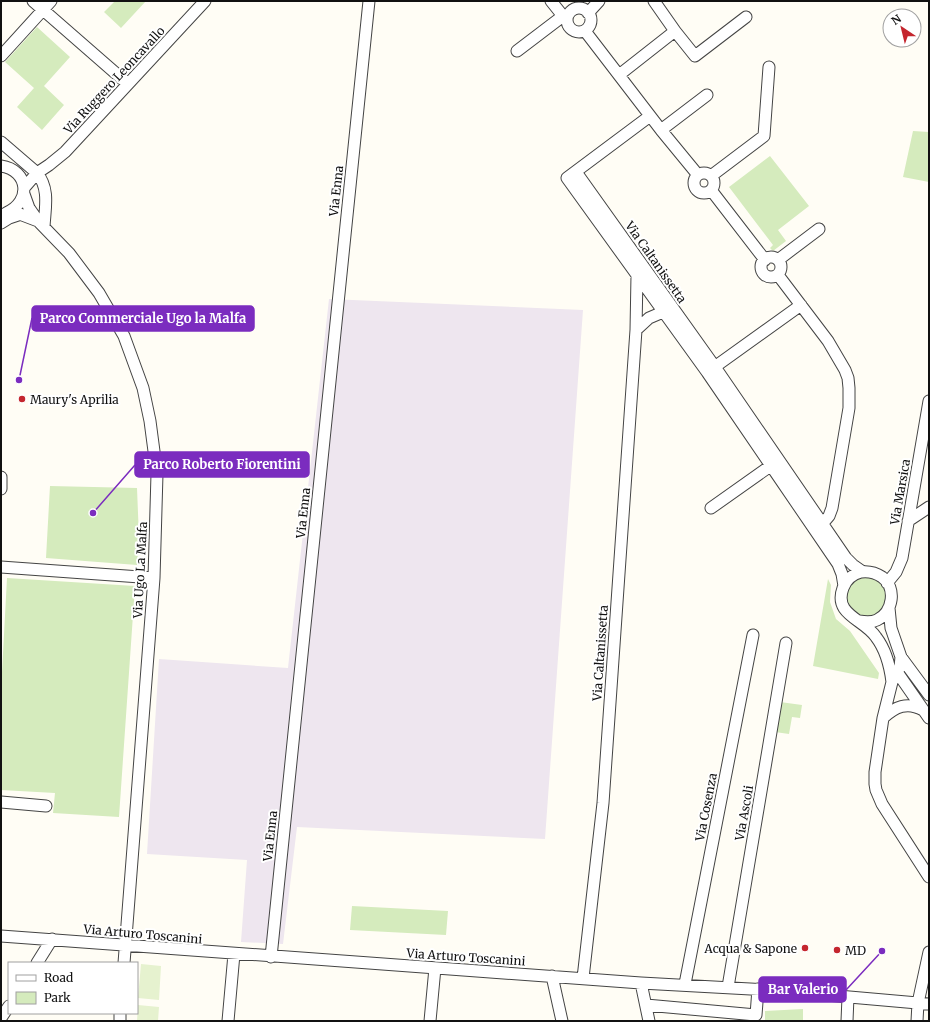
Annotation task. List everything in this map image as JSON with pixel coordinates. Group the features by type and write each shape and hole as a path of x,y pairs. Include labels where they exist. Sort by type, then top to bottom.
{"street":[{"path":"33,1 128,84"},
{"path":"1,56 51,1"},
{"name":"Via Ruggero Leoncavallo","path":"37,173 62,154 205,1"},
{"name":"Via Enna","path":"271,957 369,1"},
{"path":"517,51 565,18 569,13 576,9 584,10 588,13 590,24 585,30 577,32 573,31 565,18 551,1"},
{"path":"588,13 599,1"},
{"path":"658,2 675,31 695,56 746,17"},
{"path":"585,30 650,116 698,175"},
{"path":"619,75 675,31"},
{"path":"711,176 764,136 769,67"},
{"path":"661,130 707,95"},
{"path":"572,175 650,116"},
{"path":"1,142 37,173 43,182 45,190 41,224"},
{"name":"Via Ugo La Malfa","path":"1,166 14,170 19,175 22,181 26,201 41,224 69,253 99,293 124,336 143,388 150,421 157,474 154,578 124,962"},
{"name":"Via Ugo La Malfa","path":"4,213 18,206 24,191 37,173"},
{"path":"706,173 711,176 714,181 714,185 711,190 705,193 697,189 695,183 698,175 706,173"},
{"name":"Via Caltanissetta","path":"572,175 663,312 711,370"},
{"name":"Via Caltanissetta","path":"572,175 711,370 819,528 849,562 863,572"},
{"path":"711,190 765,260"},
{"name":"Via Ugo La Malfa","path":"4,213 25,216 41,224"},
{"path":"1,223 4,220 14,216 25,216"},
{"path":"778,260 819,229"},
{"path":"773,258 778,260 781,269 778,275 772,277 764,274 762,268 765,260 773,258"},
{"name":"Via Caltanissetta","path":"583,978 603,803 636,330 637,275"},
{"path":"778,275 818,327 837,356 845,370 849,388 849,408 832,508 829,516 819,528"},
{"path":"711,370 801,305"},
{"name":"Via Caltanissetta","path":"636,330 649,318 663,312"},
{"name":"Via Marsica","path":"887,583 896,572 900,563 929,401"},
{"path":"711,508 774,463"},
{"path":"1,477 1,489"},
{"path":"908,521 929,507"},
{"name":"Via Caltanissetta","path":"819,528 838,564 842,574 844,586"},
{"path":"1,567 154,578"},
{"path":"858,621 867,622 876,620 884,615 889,608 892,599 891,590 887,583 877,574 863,572 855,574 848,580 844,586 841,598 845,610 851,617 868,628 876,636 886,654 890,668 895,677 926,714"},
{"path":"889,608 891,628 901,657 929,695"},
{"name":"Via Cosenza","path":"685,984 753,635"},
{"name":"Via Ascoli","path":"728,987 786,643"},
{"path":"901,657 900,667 895,677 883,718 875,772 876,790 882,804 929,877"},
{"path":"883,718 892,710 902,706 911,705 926,714"},
{"path":"1,802 46,806"},
{"name":"Via Arturo Toscanini","path":"1,936 641,983 685,984 758,989 926,1003"},
{"path":"38,962 52,939"},
{"path":"917,1021 926,1003 929,952"},
{"path":"228,1021 234,954"},
{"path":"430,1021 434,968"},
{"path":"552,976 562,1021"},
{"path":"641,983 649,1021"},
{"path":"646,1005 756,1015 758,989"},
{"path":"847,1021 848,997"},
{"path":"1,1018 8,1008"}],"shaded area":[{"path":"329,299 583,310 545,839 297,827 283,944 241,942 247,860 147,854 159,659 288,668"}],"green space":[{"path":"115,1 146,1 121,28 104,12"},
{"path":"37,27 70,57 44,86 64,105 42,130 17,107 34,88 5,62"},
{"path":"913,131 929,132 929,182 903,177"},
{"path":"770,156 809,206 778,230 786,241 773,251 770,248 773,245 729,187"},
{"path":"50,486 137,488 139,538 137,565 46,558"},
{"path":"870,577 877,580 883,586 886,597 885,605 877,614 870,617 862,617 855,614 847,605 846,593 849,586 858,578"},
{"path":"7,578 135,586 119,817 53,813 55,793 1,790 1,691"},
{"path":"828,579 831,585 830,602 836,619 850,631 879,673 878,679 813,666"},
{"path":"780,702 802,705 800,718 792,717 789,734 775,732"},
{"path":"352,906 448,911 446,935 350,930"},
{"path":"141,964 161,966 159,1000 138,998"},
{"path":"138,1005 159,1007 158,1021 137,1021"},
{"path":"803,1009 803,1021 765,1021 765,1011"}],"place":[{"name":"Parco Commerciale Ugo la Malfa","path":"19,380"},
{"name":"Maury's Aprilia","path":"22,399"},
{"name":"Parco Roberto Fiorentini","path":"93,513"},
{"name":"Acqua & Sapone","path":"805,948"},
{"name":"MD","path":"837,950"},
{"name":"Bar Valerio","path":"882,951"}]}
